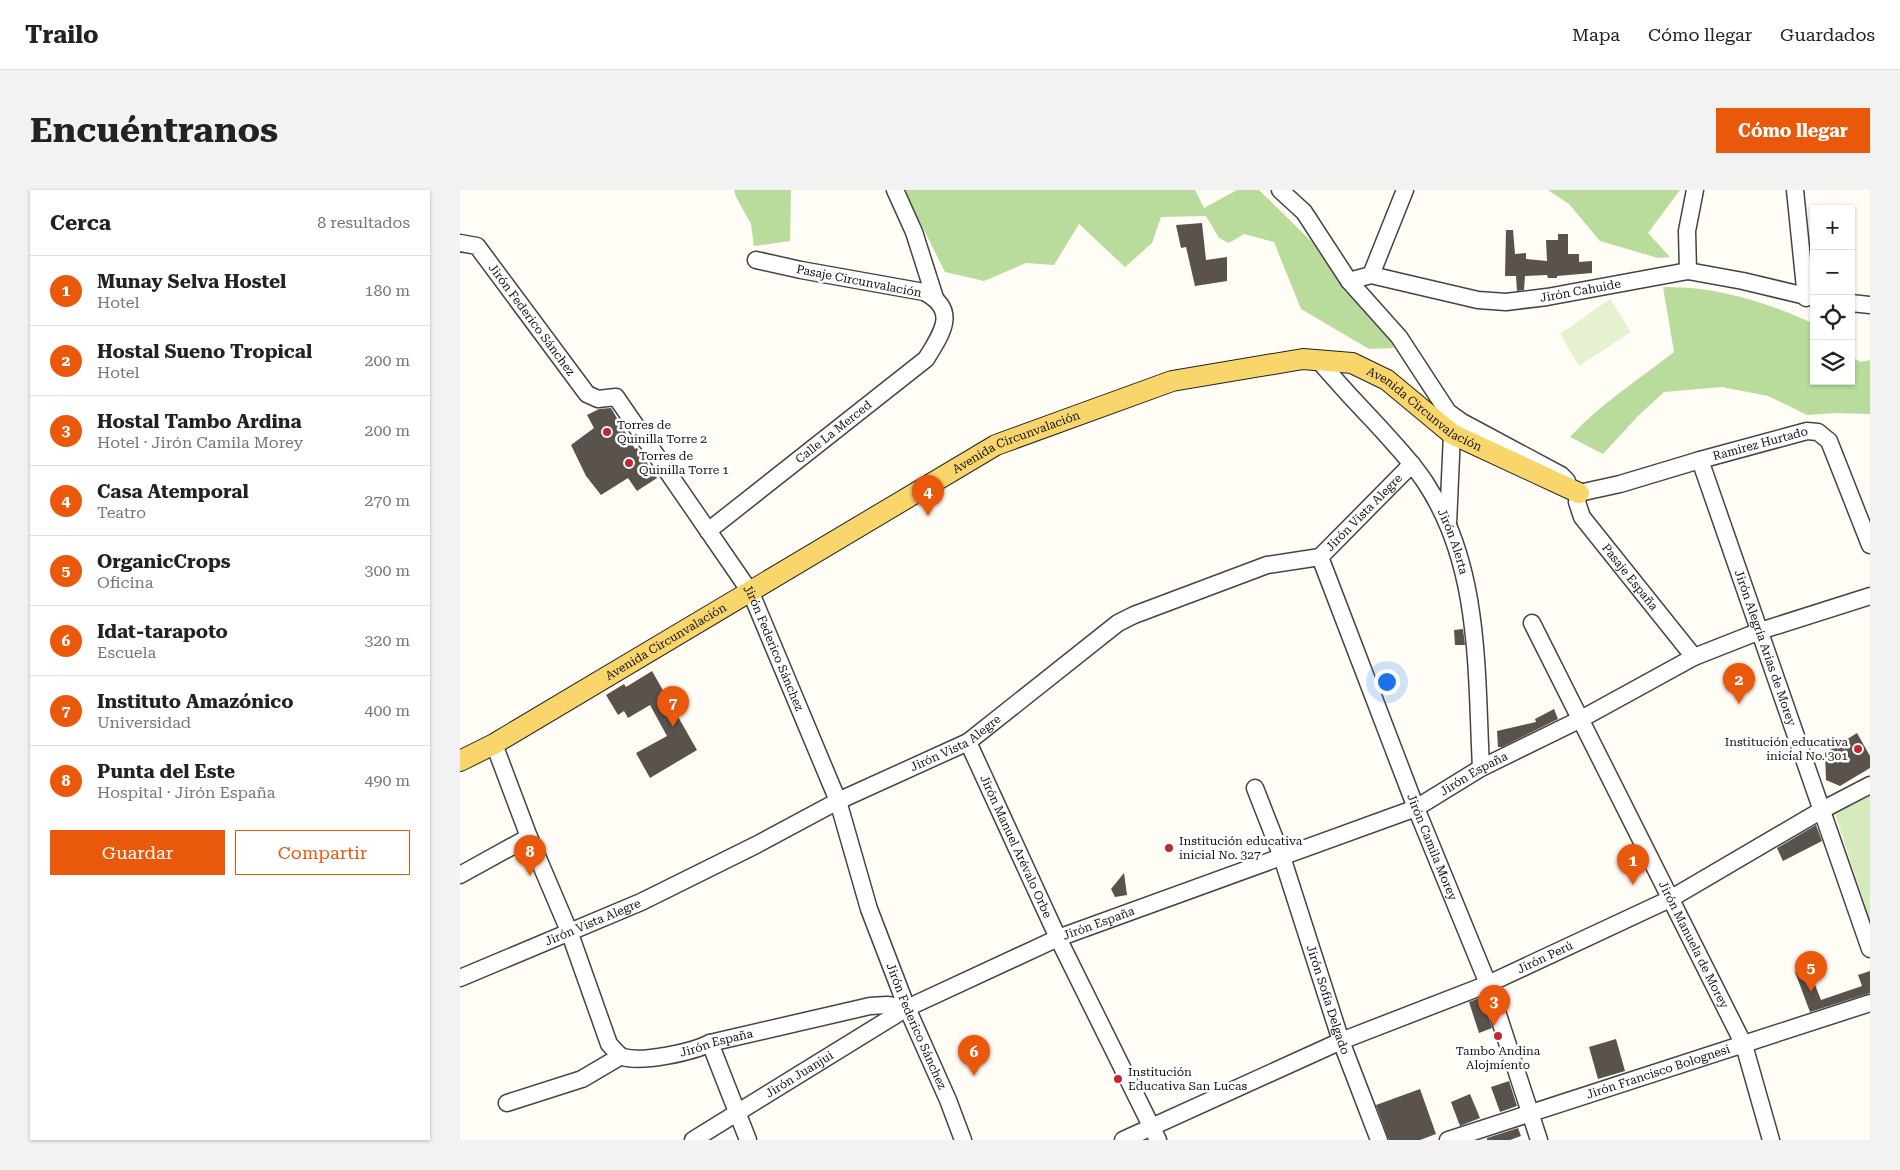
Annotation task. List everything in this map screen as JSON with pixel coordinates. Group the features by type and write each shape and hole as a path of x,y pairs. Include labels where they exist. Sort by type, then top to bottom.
{"main road":[{"name":"Avenida Circunvalación","path":"460,761 494,744 751,593 996,446 1172,381 1303,359 1352,363 1386,380 1452,434 1579,494"}],"street":[{"path":"895,190 914,232 935,298"},
{"path":"1280,190 1304,212 1348,281 1399,337 1448,412 1462,422 1562,475 1579,494"},
{"path":"1370,275 1405,190"},
{"path":"1688,271 1688,231 1695,190"},
{"path":"1795,190 1810,298"},
{"name":"Jirón Federico Sánchez","path":"460,243 477,246 587,394 598,399 616,397 751,593 838,801 869,909 907,1008 948,1100 963,1140"},
{"name":"Pasaje Circunvalación","path":"756,260 924,292 935,298 943,306 945,322"},
{"name":"Jirón Cahuide","path":"1348,281 1370,275 1478,300 1506,302 1547,297 1688,271 1743,281 1810,298"},
{"path":"1855,303 1870,305"},
{"name":"Calle La Merced","path":"708,531 926,359 940,338 945,322"},
{"name":"Jirón Alerta","path":"1317,359 1412,464 1426,483 1448,524 1463,569 1474,626 1481,768"},
{"name":"Ramirez Hurtado","path":"1579,494 1807,430 1818,432 1829,441 1870,545"},
{"path":"1448,524 1452,434"},
{"name":"Jirón Alegría Arias de Morey","path":"1700,460 1870,949"},
{"name":"Jirón Vista Alegre","path":"460,978 658,893 756,845 838,801 968,742 1118,623 1134,615 1267,565 1320,558 1412,464"},
{"name":"Pasaje España","path":"1579,494 1577,502 1582,517 1694,657"},
{"name":"Jirón Camila Morey","path":"1320,558 1416,808 1488,984 1539,1140"},
{"name":"Jirón España","path":"621,1056 640,1059 698,1050 710,1043 870,1006 887,1005 907,1008 1058,938 1416,808 1481,768 1581,719 1694,657 1760,631 1870,596"},
{"name":"Jirón Manuela de Morey","path":"1532,623 1744,1045 1771,1140"},
{"name":"Jirón Manuel Arévalo Orbe","path":"968,742 1058,938 1155,1134"},
{"path":"494,744 529,837 569,931 609,1044 621,1056 582,1079 506,1103"},
{"name":"Jirón Perú","path":"1124,1140 1155,1134 1341,1041 1488,984 1670,899 1822,810 1870,785"},
{"name":"Jirón Sofía Delgado","path":"1255,788 1282,857 1341,1041 1379,1140"},
{"path":"460,875 529,837"},
{"name":"Jirón Francisco Bolognesi","path":"1448,1140 1870,1003"},
{"name":"Jirón Juanjui","path":"693,1140 907,1008"},
{"path":"710,1043 748,1140"}],"green space":[{"path":"734,190 791,190 790,241 754,246 751,224"},
{"path":"904,190 1195,190 1204,208 1237,190 1259,190 1312,242 1356,297 1388,326 1394,348 1369,349 1301,309 1274,242 1244,234 1229,243 1219,238 1206,216 1161,217 1152,243 1125,267 1079,224 1054,265 1026,263 984,281 945,272"},
{"path":"1548,190 1680,190 1648,233 1670,257 1658,258 1600,241 1569,204"},
{"path":"1663,287 1702,289 1759,302 1810,322 1810,385 1855,385 1855,359 1861,362 1870,360 1870,414 1836,413 1807,415 1768,396 1722,387 1664,392 1638,416 1603,454 1570,437 1607,403 1674,352"},
{"path":"1610,299 1631,332 1579,366 1560,334"},
{"path":"1870,791 1870,920 1834,811"}],"building":[{"path":"1202,223 1206,260 1227,257 1227,281 1195,286 1186,247 1181,248 1176,225"},
{"path":"1506,230 1513,230 1515,254 1526,253 1526,259 1547,261 1546,240 1558,240 1558,234 1568,234 1568,254 1579,254 1579,262 1592,261 1592,273 1557,276 1557,278 1548,278 1547,275 1525,276 1524,290 1517,291 1516,276 1505,276"},
{"path":"611,408 635,449 637,448 657,478 637,491 628,478 601,495 586,476 571,445 594,428 587,415 599,409"},
{"path":"1463,629 1465,645 1455,645 1454,630"},
{"path":"652,671 697,750 650,778 636,753 667,736 650,705 628,718 624,711 618,715 606,695 624,684 626,687"},
{"path":"1554,709 1558,719 1502,747 1498,747 1497,731 1536,722 1535,719"},
{"path":"1857,733 1870,756 1870,768 1840,786 1826,780 1825,753"},
{"path":"1816,825 1822,841 1783,861 1777,848"},
{"path":"1124,873 1127,895 1115,897 1111,889"},
{"path":"1808,967 1821,1000 1862,986 1858,975 1870,971 1870,993 1810,1012 1795,972"},
{"path":"1482,997 1492,1028 1479,1033 1469,1002"},
{"path":"1616,1039 1625,1071 1598,1079 1589,1047"},
{"path":"1509,1081 1517,1106 1500,1112 1491,1087"},
{"path":"1420,1089 1436,1134 1420,1140 1389,1140 1376,1105"},
{"path":"1470,1094 1480,1118 1460,1126 1451,1102"},
{"path":"1518,1128 1521,1136 1510,1140 1487,1140 1487,1138"}],"place":[{"name":"Torres de Quinilla Torre 2","path":"607,432"},
{"name":"Torres de Quinilla Torre 1","path":"629,463"},
{"name":"Casa Atemporal","path":"928,516"},
{"name":"Hostal Sueno Tropical","path":"1739,704"},
{"name":"Instituto Amazónico","path":"673,727"},
{"name":"Institución educativa inicial No. 301","path":"1858,749"},
{"name":"Institución educativa inicial No. 327","path":"1169,848"},
{"name":"Punta del Este","path":"530,876"},
{"name":"Munay Selva Hostel","path":"1633,885"},
{"name":"OrganicCrops","path":"1811,992"},
{"name":"Hostal Tambo Ardina","path":"1494,1026"},
{"name":"Tambo Andina Alojmiento","path":"1498,1036"},
{"name":"Idat-tarapoto","path":"974,1076"},
{"name":"Institución Educativa San Lucas","path":"1118,1079"}]}
